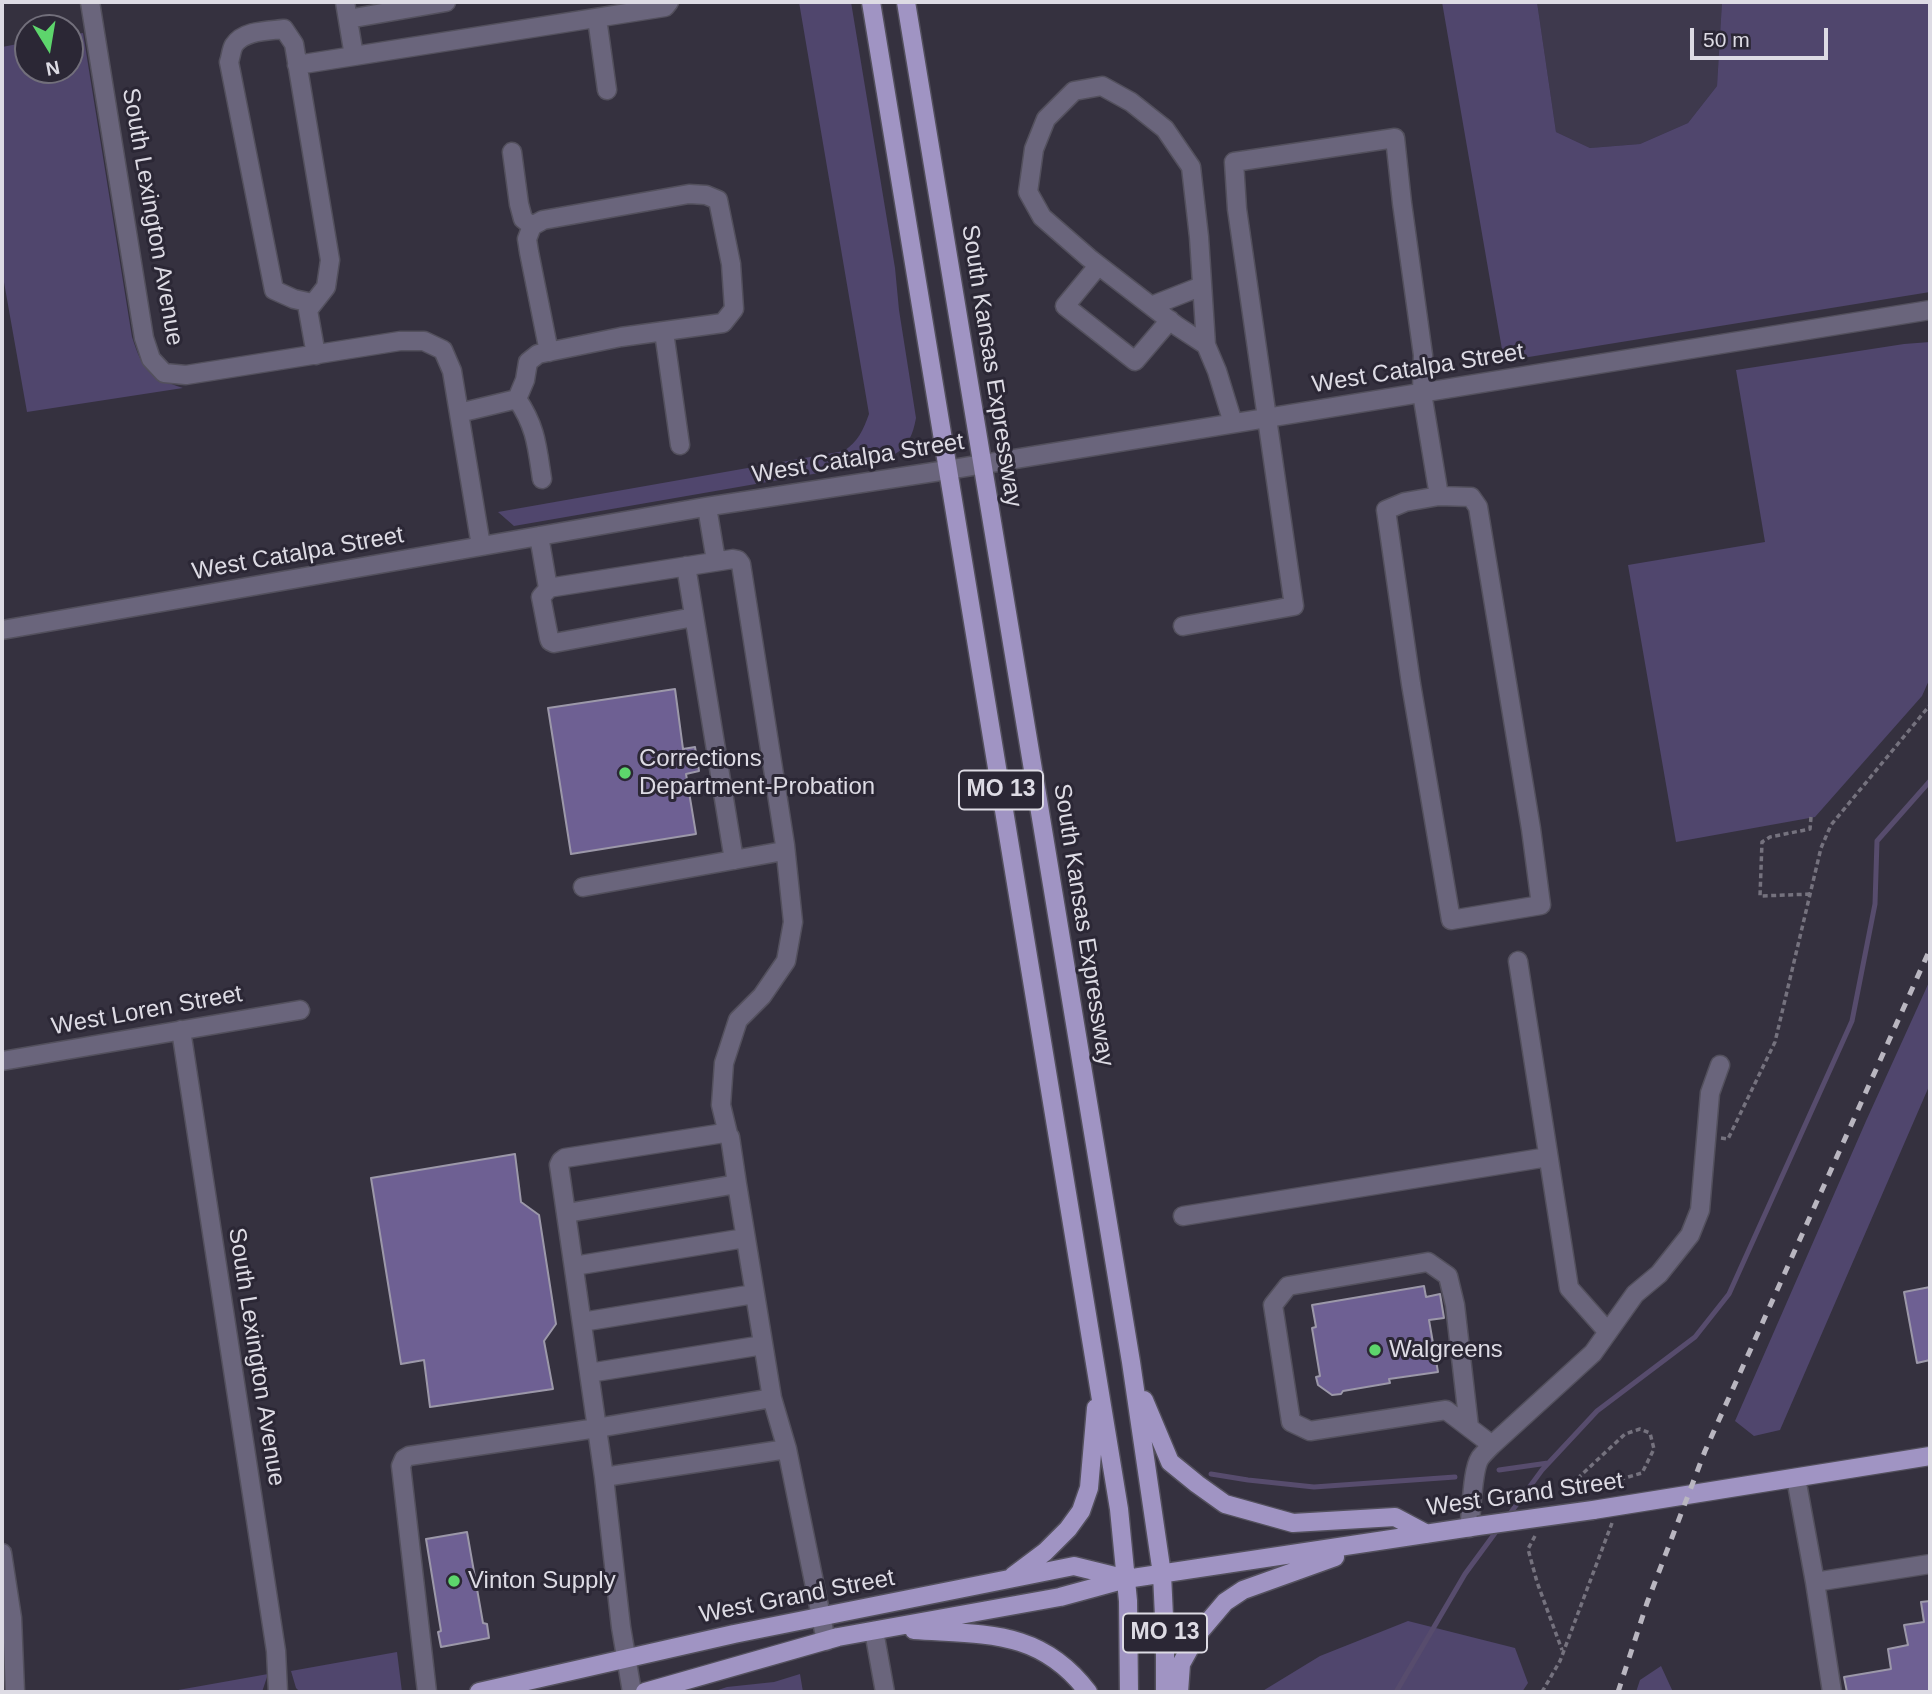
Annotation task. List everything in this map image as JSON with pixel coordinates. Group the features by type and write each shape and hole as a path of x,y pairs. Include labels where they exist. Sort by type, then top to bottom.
{"main road":[{"name":"MO 13","path":"871,2 1119,1509 1126,1579 1129,1692"},
{"name":"South Kansas Expressway","path":"906,2 1131,1362 1162,1574 1165,1692"},
{"path":"1131,1362 1149,1414 1170,1462 1225,1504 1293,1523 1395,1517 1427,1534"},
{"path":"1006,1581 1045,1552 1068,1529 1080,1511 1089,1488 1099,1380"},
{"name":"West Grand Street","path":"645,1692 826,1641 1060,1597 1126,1579 1593,1510 1930,1456"},
{"path":"1179,1692 1181,1664 1197,1635 1226,1602 1243,1590 1341,1555 1427,1534"},
{"name":"West Grand Street","path":"479,1692 734,1634 1074,1566 1126,1579"},
{"path":"882,1629 980,1634 1022,1641 1052,1657 1076,1677 1088,1692"}],"street":[{"name":"South Lexington Avenue","path":"90,2 144,338 151,359 164,373 186,375 400,341 424,341 443,350 452,372 481,546"},
{"path":"354,56 346,10 446,2"},
{"path":"298,65 664,7 669,2"},
{"path":"597,18 607,90"},
{"path":"312,303 274,290 229,62 233,46 243,37 256,33 284,29 294,44 298,65 330,260 326,287 308,310 316,355"},
{"path":"1206,345 1098,266 1042,217 1028,192 1034,149 1046,119 1074,91 1102,86 1131,102 1165,130 1191,167 1206,345 1233,423"},
{"path":"1183,626 1294,606 1265,418 1237,209 1234,162 1395,138 1423,355 1422,393 1439,496"},
{"path":"512,152 523,219 532,226"},
{"path":"517,399 525,380 528,362 538,354 549,352 621,337 723,323 734,309 731,264 718,200 706,195 689,194 543,220 532,226 527,239 549,352"},
{"path":"1098,266 1065,306 1135,361 1170,320"},
{"path":"1151,306 1202,286"},
{"name":"West Catalpa Street","path":"2,630 707,507 1930,310"},
{"path":"664,332 680,445"},
{"path":"459,413 517,399"},
{"path":"517,399 536,436 542,479"},
{"path":"1439,496 1471,497 1478,506 1541,905 1451,920 1411,684 1386,510 1405,502 1439,496"},
{"path":"707,507 716,561"},
{"path":"539,536 549,588"},
{"path":"694,617 554,643 549,638 541,597 549,588 716,561 733,559 738,560 741,565 785,845 793,922 786,961 762,996 738,1020 724,1063 721,1105 730,1137 772,1398 787,1449 826,1641"},
{"path":"686,566 734,860"},
{"path":"583,887 778,852 783,850 785,845"},
{"path":"1518,961 1570,1288 1608,1332"},
{"name":"West Loren Street","path":"2,1061 300,1010"},
{"name":"South Lexington Avenue","path":"181,1030 276,1651 278,1692"},
{"path":"1474,1527 1474,1479 1478,1460 1593,1353 1635,1294 1659,1274 1690,1235 1700,1210 1710,1093 1720,1065"},
{"path":"632,1692 559,1165 565,1158 728,1134"},
{"path":"1183,1216 1548,1157"},
{"path":"567,1213 737,1184"},
{"path":"574,1266 745,1238"},
{"path":"1469,1427 1455,1305 1448,1276 1428,1262 1288,1286 1273,1305 1291,1422 1310,1431 1446,1410 1492,1445"},
{"path":"582,1322 754,1294"},
{"path":"589,1373 763,1345"},
{"path":"427,1692 401,1466 404,1460 409,1456 772,1398"},
{"path":"604,1477 787,1449"},
{"path":"1796,1478 1832,1692"},
{"path":"2,1553 12,1618 15,1692"},
{"path":"1815,1582 1930,1564"},
{"path":"882,1629 885,1692"}],"path":[{"path":"1706,1136 1728,1139 1775,1042 1821,848 1831,825 1930,705"},
{"path":"1811,817 1810,829 1770,837 1762,842 1760,896 1812,894"},
{"path":"1578,1478 1625,1434 1640,1429 1650,1433 1654,1449 1642,1473 1578,1486"},
{"path":"1542,1692 1563,1652 1614,1519"},
{"path":"1538,1530 1528,1549 1563,1652"}],"shaded area":[{"path":"799,2 851,2 895,268 916,418 910,438 900,451 865,465 514,526 498,512 844,451 862,431 869,414"},
{"path":"1442,2 1537,2 1556,132 1590,148 1640,144 1688,123 1717,86 1722,2 1930,2 1930,292 1504,361"},
{"path":"1537,2 1722,2 1717,86 1688,123 1640,144 1590,148 1556,132"},
{"path":"84,39 132,337 140,358 149,371 162,380 183,388 27,412 2,271 2,47 14,45 14,84 84,84"},
{"path":"1930,342 1930,678 1922,696 1815,817 1676,842 1628,565 1765,542 1736,370"},
{"path":"1930,980 1930,1084 1780,1430 1754,1436 1735,1421"},
{"path":"1408,1621 1515,1648 1528,1683 1522,1692 1261,1692 1320,1656"},
{"path":"397,1652 402,1692 300,1692 296,1688 291,1671"},
{"path":"1661,1666 1673,1692 1636,1692 1640,1680"},
{"path":"268,1674 262,1692 167,1692"},
{"path":"800,1674 803,1692 712,1692 727,1687 774,1682"}],"building":[{"name":"Corrections Department-Probation","path":"675,689 683,749 695,747 699,771 686,774 696,834 571,854 548,708"},
{"path":"515,1154 521,1202 539,1215 556,1324 544,1341 553,1389 430,1407 424,1360 401,1364 371,1178"},
{"name":"Walgreens","path":"1424,1286 1426,1297 1440,1294 1444,1318 1429,1320 1438,1372 1389,1379 1390,1383 1332,1395 1318,1385 1316,1377 1320,1376 1312,1328 1316,1327 1312,1305"},
{"path":"1930,1287 1930,1360 1917,1363 1904,1292"},
{"name":"Vinton Supply","path":"467,1532 483,1623 487,1624 489,1638 441,1647 438,1632 441,1631 426,1539"},
{"path":"1930,1601 1930,1692 1847,1692 1844,1677 1891,1669 1888,1649 1908,1645 1904,1625 1924,1622 1921,1602"}],"waterway":[{"path":"1506,1519 1542,1470 1597,1411 1695,1337 1729,1294 1852,1021 1875,904 1877,841 1930,781"},
{"path":"1499,1470 1548,1463"},
{"path":"1211,1474 1314,1487 1455,1477"},
{"path":"1396,1692 1465,1574 1498,1529"}],"railway":[{"path":"1618,1692 1647,1603 1705,1451 1930,949"}],"place":[{"name":"Corrections Department-Probation","path":"625,773"},
{"name":"Walgreens","path":"1375,1350"},
{"name":"Vinton Supply","path":"454,1581"}]}
